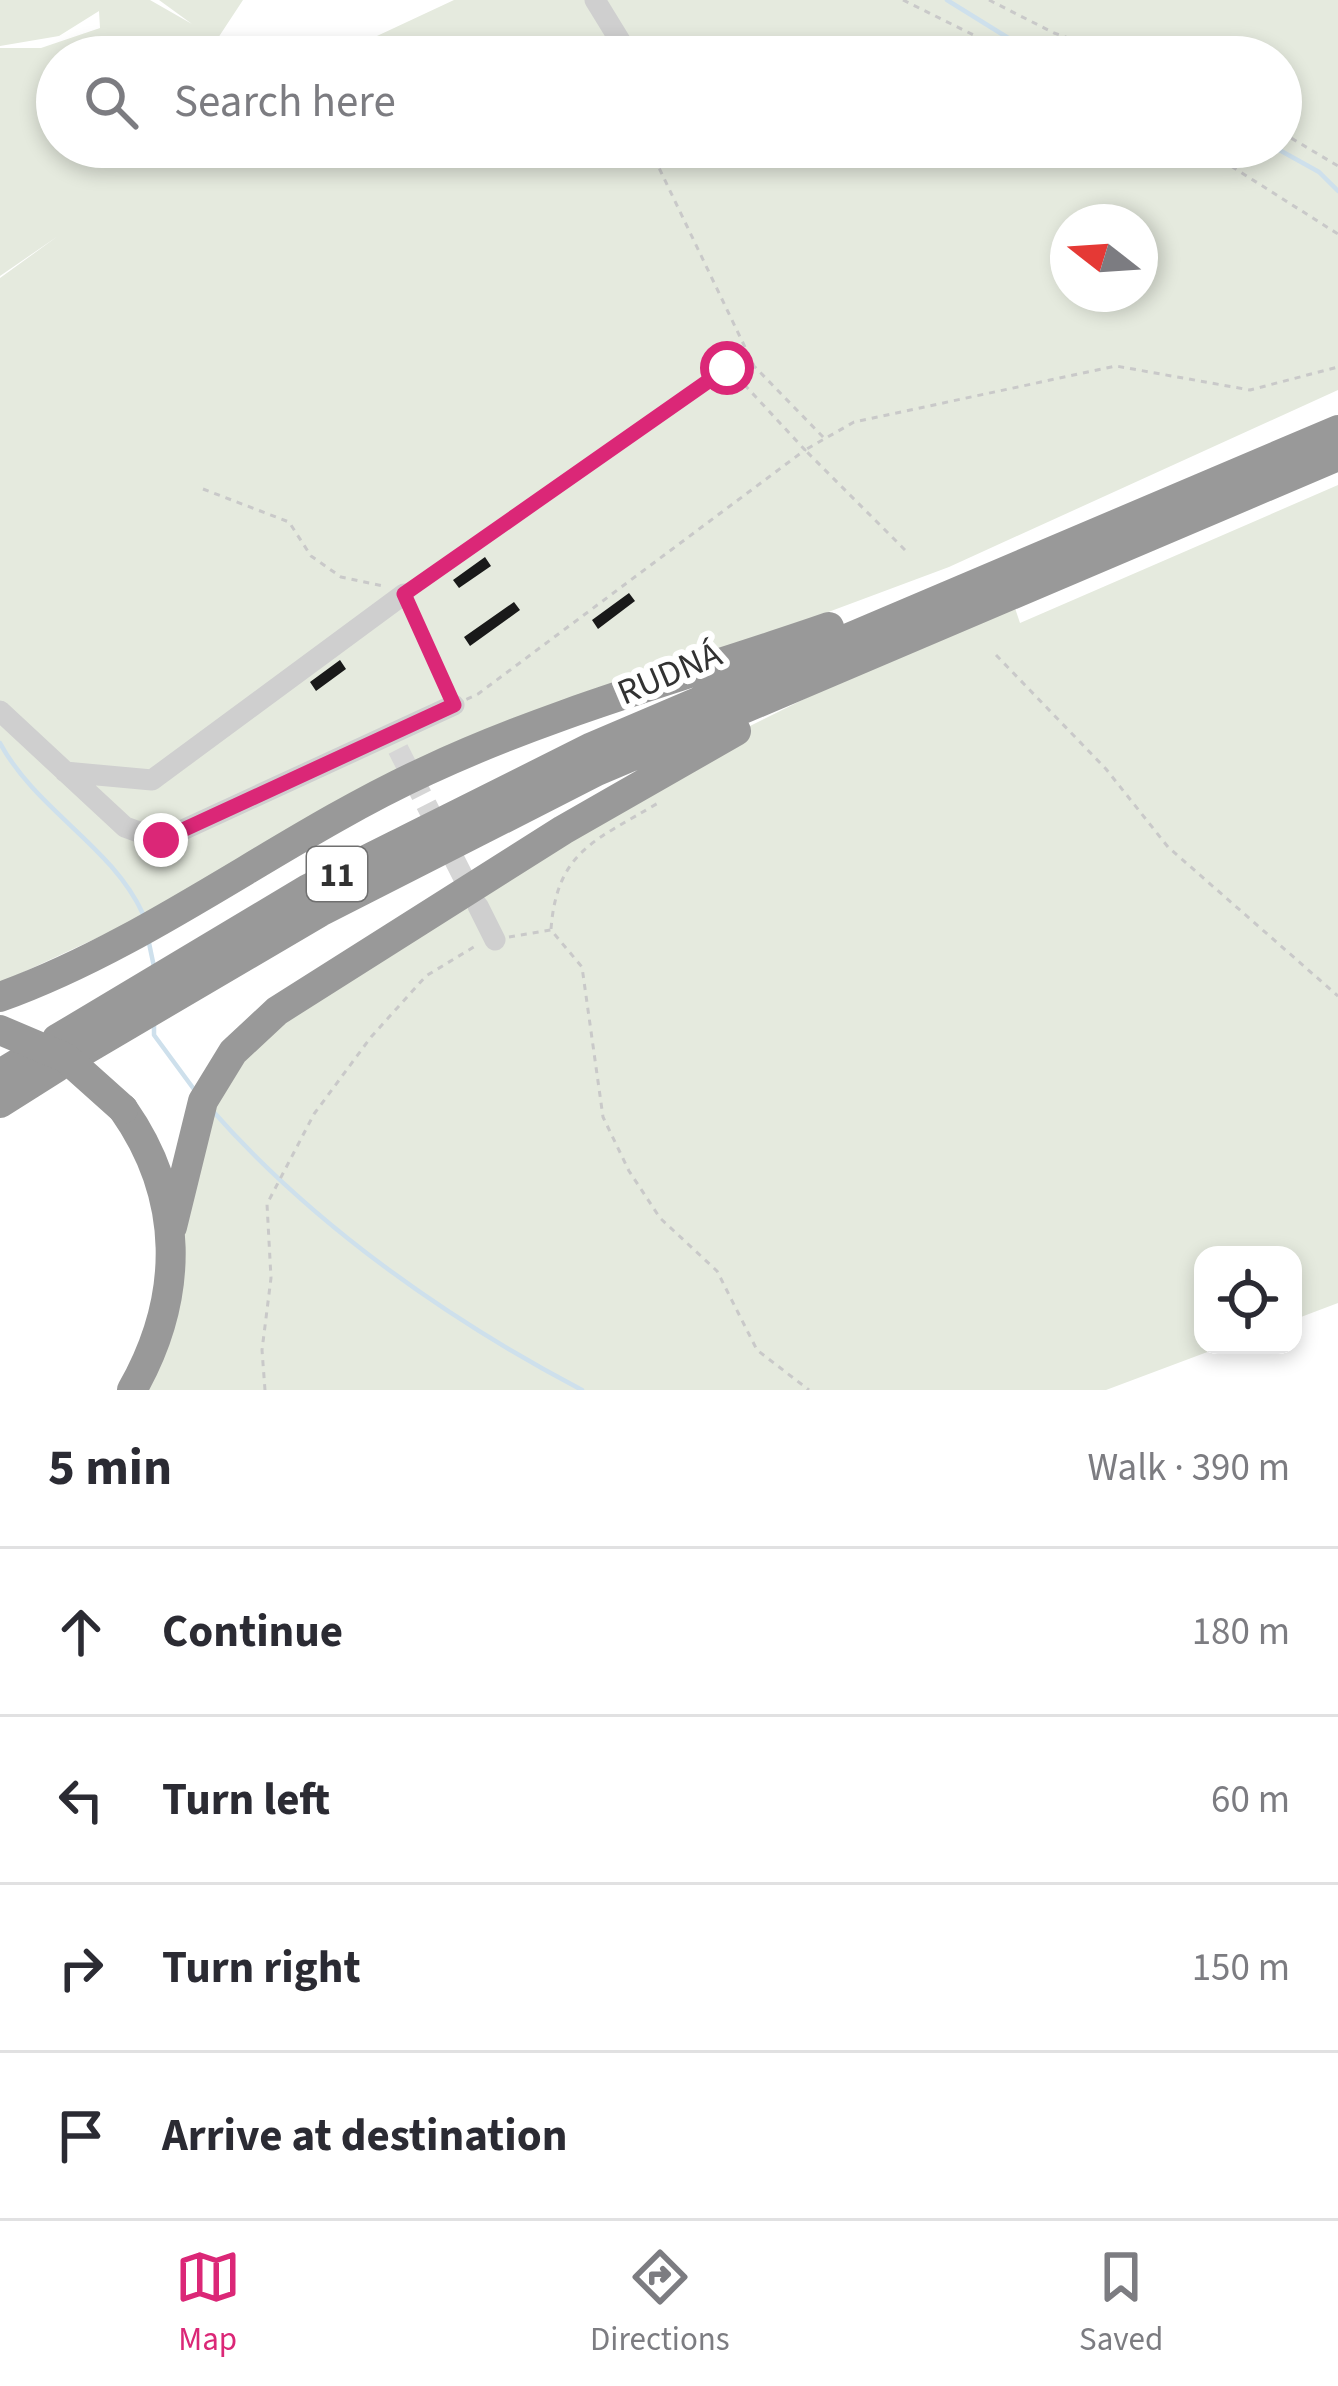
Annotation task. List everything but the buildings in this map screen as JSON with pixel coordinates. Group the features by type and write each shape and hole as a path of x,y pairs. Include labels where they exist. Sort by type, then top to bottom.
{"highway":[{"name":"RUDNÁ","path":"0,1103 57,1053 247,923 445,818 592,747 1338,430"},
{"name":"RUDNÁ","path":"0,1074 57,1053 452,842 597,771 1338,456"},
{"path":"0,997 98,952 425,771 615,695 1023,564"},
{"path":"132,1390 145,1375 170,1281 172,1227 203,1101 233,1052 277,1011 563,830 753,722 853,677 864,659"},
{"path":"0,1030 66,1058 123,1109 162,1178 172,1227"}],"lane":[{"path":"596,0 617,36"},
{"path":"64,772 152,780 395,591"},
{"path":"0,711 125,827 161,840 389,742 454,705"},
{"path":"478,906 495,940"}],"path":[{"path":"903,0 976,36"},
{"path":"988,0 1063,36"},
{"path":"1302,145 1338,166"},
{"path":"659,168 754,366 825,439"},
{"path":"1234,168 1338,234"},
{"path":"395,591 454,705 497,680 805,450 854,422 1116,366 1250,390 1338,368"},
{"path":"203,489 289,522 311,556 340,577 395,591 728,367 905,550"},
{"path":"996,655 1106,769 1168,848 1338,995"},
{"path":"658,802 567,863 553,901 551,930 582,967 603,1117 629,1171 660,1218 717,1271 757,1350 809,1390"},
{"path":"265,1390 262,1350 271,1278 267,1204 314,1114 371,1036 426,976 495,940 551,930"}],"shaded area":[{"path":"0,0 150,0 192,24 159,0 243,0 219,36 76,36 100,28 99,11 59,36 36,36 36,40 0,46"},
{"path":"454,0 1338,0 1338,390 949,567 404,770 114,930 0,983 0,278 58,236 0,276 0,48 36,48 36,168 1302,168 1302,36 377,36"},
{"path":"1338,485 1338,1303 1302,1317 1302,1246 1194,1246 1194,1354 1202,1354 1106,1390 142,1390 173,1254 233,1052 704,749 1011,596 1020,623"}],"waterway":[{"path":"947,0 1005,36"},
{"path":"1302,163 1338,191"},
{"path":"0,743 33,788 113,868 143,914"},
{"path":"149,943 154,967"},
{"path":"154,1021 154,1035 196,1092"},
{"path":"211,1109 293,1191 384,1266 481,1332 582,1390"}],"tunnel":[{"path":"398,749 474,898"}],"route":[{"path":"161,840 454,705 404,594 727,368"}]}
